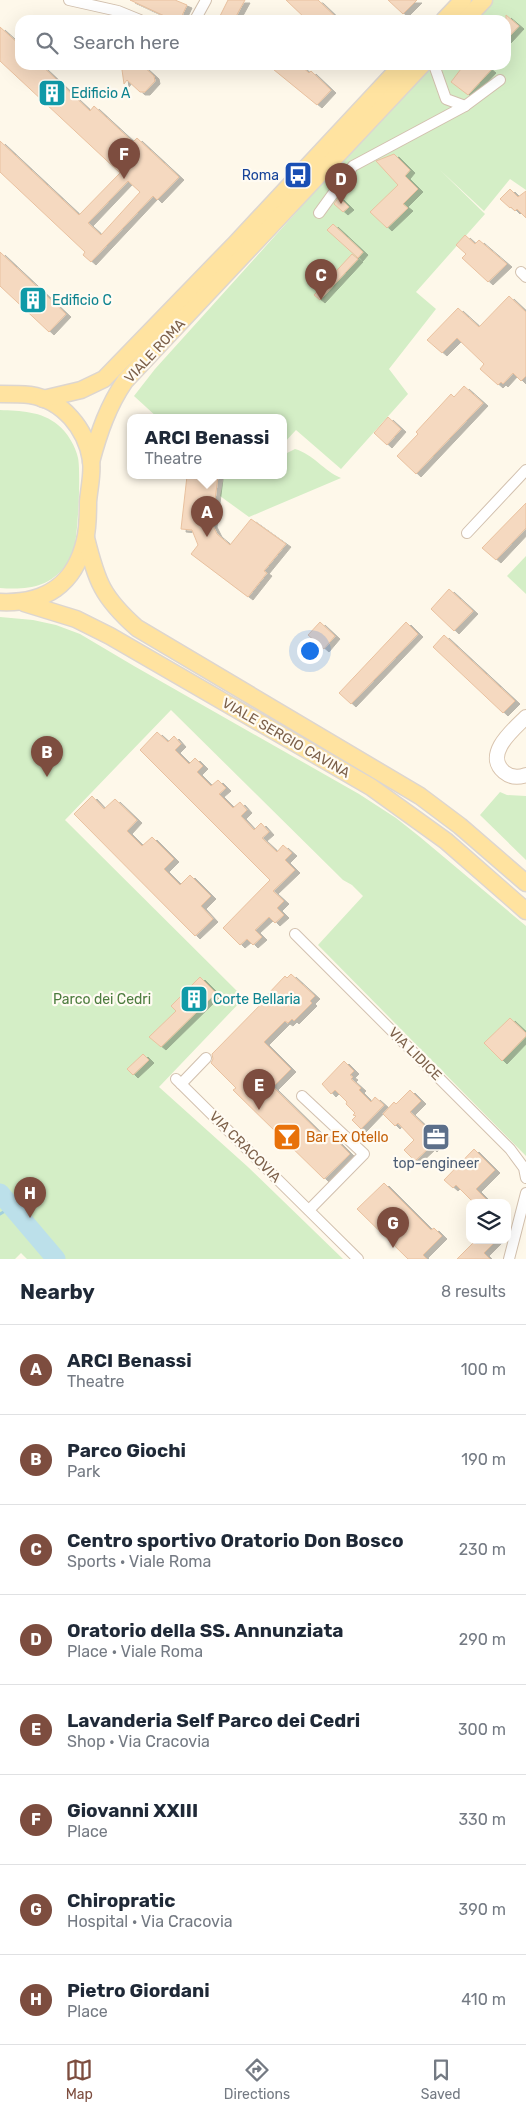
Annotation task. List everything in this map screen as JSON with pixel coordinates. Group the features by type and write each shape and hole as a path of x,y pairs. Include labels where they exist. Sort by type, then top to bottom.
{"main road":[{"path":"449,15 463,0"},
{"path":"470,15 484,0"},
{"name":"VIALE ROMA","path":"91,462 105,416 115,396 126,381 398,70"},
{"name":"VIALE ROMA","path":"43,399 81,390 104,379 240,250 417,70"},
{"path":"0,394 31,395 43,399 62,410 76,422 87,444 91,462 86,538 76,567 65,581 40,598 24,603 0,602"},
{"name":"VIALE SERGIO CAVINA","path":"86,538 101,588 116,610 137,628 420,796 460,826 526,883"},
{"name":"VIALE SERGIO CAVINA","path":"24,603 62,614 110,636 370,787 446,841 526,911"}],"street":[{"path":"69,0 128,15"},
{"path":"198,15 206,0"},
{"path":"436,70 446,99 465,106"},
{"path":"319,213 353,166 465,106 500,80"},
{"path":"467,533 526,470"},
{"path":"526,717 504,739 498,758 500,766 508,774 517,777 526,776"},
{"name":"VIA LIDICE","path":"296,934 510,1149 524,1168 526,1178"},
{"name":"VIA CRACOVIA","path":"206,1058 178,1082 358,1259"},
{"path":"302,1096 364,1154 309,1210"},
{"path":"509,1259 526,1193"}],"green space":[{"path":"492,0 526,0 526,190 510,179 484,211 440,170 485,214 416,292 436,309 389,369 408,394 341,469 296,430 287,440 287,414 154,414 134,396 155,369 384,115 386,116 427,70 511,70 511,15 478,15"},
{"path":"0,410 38,414 52,420 68,436 78,458 78,506 75,546 72,555 66,565 52,579 27,588 0,588"},
{"path":"295,449 301,451 341,478 249,517 220,496 223,479 287,479 287,453"},
{"path":"526,556 526,594 507,576"},
{"name":"Parco dei Cedri","path":"0,617 33,620 56,625 80,634 359,794 396,818 526,926 526,1156 318,945 363,896 352,885 343,880 171,710 65,820 244,998 159,1087 248,1167 343,1259 27,1259 21,1253 15,1259 0,1259"},
{"path":"500,792 507,795 526,796 526,860 480,815"}],"building":[{"path":"130,0 175,0 187,5 182,15 162,15"},
{"path":"228,0 245,0 237,15 220,15"},
{"path":"286,0 318,0 334,15 302,15"},
{"path":"388,0 417,0 403,14"},
{"path":"511,19 519,26 511,35"},
{"path":"0,27 15,40 15,70 46,70 90,111 94,106 133,142 137,138 179,177 157,200 153,196 91,262 83,255 85,252 0,172 0,141 79,215 120,173 0,61","holes":["128,181 140,192 101,235 88,223"]},
{"path":"122,70 147,70 154,76 155,81 145,92 140,92 127,80 124,84"},
{"path":"274,70 306,70 309,73 311,71 331,90 317,105"},
{"path":"460,70 491,70 468,95 451,82"},
{"path":"394,154 410,170 405,176 418,189 403,204 408,208 387,228 370,212 398,185 376,161"},
{"path":"510,189 518,197 526,191 526,218 517,209 515,211 500,199"},
{"path":"339,197 349,207 343,212 334,204"},
{"path":"333,224 363,252 358,258 327,230"},
{"path":"465,235 475,244 479,240 507,264 488,282 462,258 466,254 456,245"},
{"name":"Edificio C","path":"0,252 66,314 49,332 0,286"},
{"path":"352,254 358,259 320,300 314,295"},
{"path":"509,296 526,312 526,376 521,381 513,373 503,384 501,382 498,385 480,369 484,364 457,338 442,353 427,340 458,308 479,327"},
{"path":"464,386 483,403 416,474 397,456 451,394 454,397"},
{"path":"388,417 401,429 387,445 374,433"},
{"path":"187,479 218,479 212,524 217,534 230,545 251,519 286,544 264,571 267,573 248,597 191,554 198,545 192,530 181,529"},
{"path":"526,503 526,528 496,560 482,548"},
{"path":"449,589 473,611 454,631 431,609"},
{"path":"320,622 335,636 324,649 308,635"},
{"path":"406,622 418,634 351,704 339,693"},
{"path":"444,635 515,701 503,713 433,647"},
{"path":"157,732 168,742 174,736 181,744 175,750 189,764 195,758 203,766 197,772 211,786 218,780 226,788 219,794 233,808 240,802 247,810 241,816 254,830 261,823 269,832 262,838 277,852 283,845 292,853 285,860 295,870 273,891 284,901 277,908 284,915 275,923 269,917 255,930 262,937 253,945 247,939 240,945 223,928 270,880 140,750"},
{"path":"92,796 104,809 115,799 137,820 127,831 142,846 152,837 174,859 164,869 180,885 190,875 211,896 201,906 213,919 195,936 74,814"},
{"path":"291,974 315,996 310,1001 312,1003 294,1021 292,1019 288,1023 285,1021 264,1042 291,1069 273,1087 326,1139 331,1135 350,1154 324,1179 233,1090 236,1088 211,1063 213,1059 212,1054 269,996 267,995 285,976 287,978"},
{"name":"Corte Bellaria","path":"200,977 216,993 161,1047 149,1037 176,1011 171,1006"},
{"path":"510,1018 526,1033 526,1036 502,1061 484,1043"},
{"path":"143,1054 149,1060 133,1075 127,1069"},
{"path":"344,1061 354,1071 350,1075 353,1077 351,1079 361,1088 359,1090 371,1102 375,1097 384,1105 361,1129 352,1120 356,1116 353,1115 355,1113 346,1104 347,1102 335,1090 331,1094 322,1084"},
{"path":"410,1090 421,1101 410,1112 428,1129 430,1126 443,1138 432,1149 430,1147 415,1161 404,1150 414,1140 398,1123 395,1126 383,1114 394,1102 396,1104"},
{"path":"474,1149 495,1170 476,1189 486,1199 470,1199 456,1185 453,1188 444,1180"},
{"path":"384,1183 431,1230 434,1228 442,1236 423,1255 427,1259 408,1259 357,1209"},
{"path":"472,1244 493,1244 484,1253 490,1259 457,1259"}],"waterway":[{"path":"0,1193 56,1259"},
{"path":"0,1214 12,1207"}],"place":[{"name":"Edificio A","path":"52,93"},
{"name":"Roma","path":"298,175"},
{"name":"Giovanni XXIII","path":"124,179"},
{"name":"Oratorio della SS. Annunziata","path":"341,204"},
{"name":"Edificio C","path":"33,300"},
{"name":"Centro sportivo Oratorio Don Bosco","path":"321,300"},
{"name":"ARCI Benassi","path":"207,537"},
{"name":"Parco Giochi","path":"47,777"},
{"name":"Corte Bellaria","path":"194,999"},
{"name":"Lavanderia Self Parco dei Cedri","path":"259,1110"},
{"name":"Bar Ex Otello","path":"287,1137"},
{"name":"top-engineer","path":"436,1137"},
{"name":"Pietro Giordani","path":"30,1218"},
{"name":"Chiropratic","path":"393,1248"}]}
